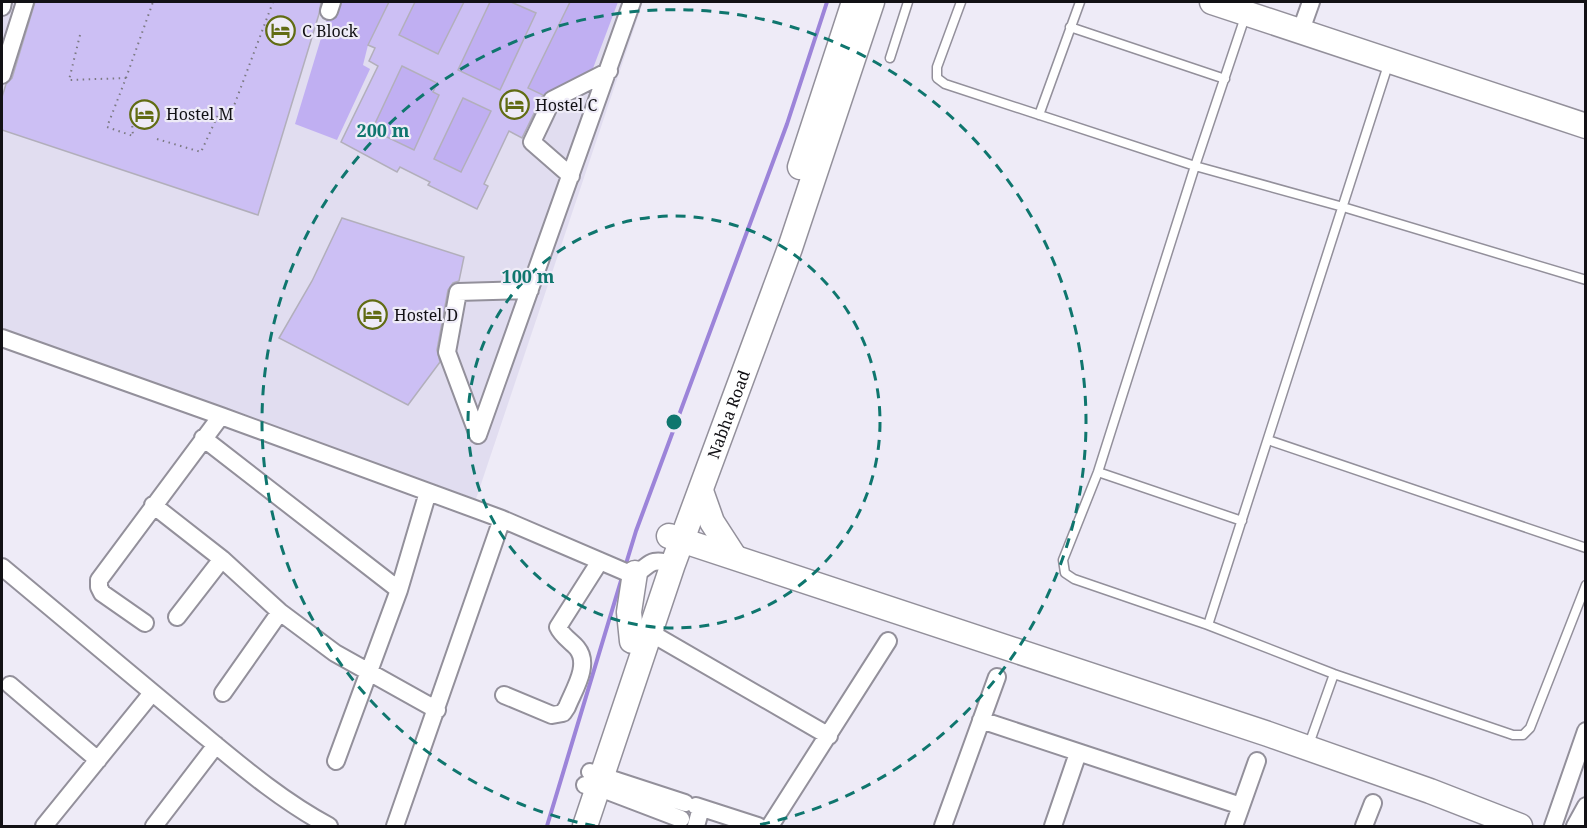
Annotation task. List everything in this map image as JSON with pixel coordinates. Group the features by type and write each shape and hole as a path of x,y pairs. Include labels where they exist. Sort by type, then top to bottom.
{"main road":[{"name":"Nabha Road","path":"676,538 701,491 771,279 854,2"},
{"name":"Nabha Road","path":"571,826 593,780 736,361 771,279 872,2"},
{"path":"1212,2 1586,126"},
{"path":"701,491 712,522 734,556"},
{"path":"676,538 1308,748 1520,826"},
{"path":"628,572 629,612 640,637"},
{"name":"Nabha Road","path":"585,826 593,780"}],"street":[{"path":"2,7 3,2"},
{"path":"2,75 25,2"},
{"path":"530,290 458,292 447,352 478,435 609,71 632,2"},
{"path":"1301,30 1311,2"},
{"path":"571,176 532,142 552,100 609,71"},
{"path":"2,338 502,519 628,572 643,569 648,563 656,560 667,562"},
{"path":"145,623 102,593 99,580 220,416"},
{"path":"203,438 399,590"},
{"path":"336,761 399,590 428,492"},
{"path":"153,505 222,559 280,612 335,653 437,710"},
{"path":"395,826 502,519"},
{"path":"177,617 222,559"},
{"path":"504,695 552,715 562,712 567,707 582,670 583,660 579,650 558,627 600,561"},
{"path":"2,567 216,745 292,804 329,826"},
{"path":"223,693 280,612"},
{"path":"640,637 829,736"},
{"path":"770,826 888,641"},
{"path":"942,826 997,677"},
{"path":"10,685 98,760"},
{"path":"44,826 152,693"},
{"path":"981,720 1241,806"},
{"path":"1553,826 1586,731"},
{"path":"154,826 216,745"},
{"path":"1059,825 1078,753"},
{"path":"1234,826 1257,761"},
{"path":"593,780 694,817 758,826"},
{"path":"1364,826 1372,803"},
{"path":"1575,826 1586,806"}],"lane":[{"path":"890,58 908,2"},
{"path":"961,2 937,67 937,78 945,84 1195,166 1343,207 1586,280"},
{"path":"1039,115 1080,2"},
{"path":"1246,12 1098,472 1064,560 1065,573 1074,579 1208,624 1334,674 1513,735 1523,735 1530,728 1586,585"},
{"path":"1070,27 1225,79"},
{"path":"1208,624 1389,61"},
{"path":"1268,440 1586,548"},
{"path":"1098,472 1242,521"},
{"path":"1308,748 1334,674"}],"path":[{"path":"132,123 133,136 107,127 153,2"},
{"path":"157,139 201,152 218,114 229,118 273,2"},
{"path":"80,35 69,80 126,78"}],"shaded area":[{"path":"2,2 643,2 476,499 2,328"},
{"path":"332,2 389,2 368,45 363,65 370,69 337,140 295,124"},
{"path":"415,2 464,2 438,54 399,35"},
{"path":"490,2 511,2 536,13 500,90 458,70"},
{"path":"570,2 618,2 592,71 546,97 528,88"},
{"path":"402,66 437,83 433,92 439,95 414,150 372,130"},
{"path":"463,98 491,111 461,172 434,159"}],"building":[{"name":"Hostel M","path":"35,2 321,2 258,215 2,130 2,97 6,84 12,78"},
{"name":"Hostel C","path":"389,2 415,2 399,35 438,54 464,2 490,2 458,70 500,90 536,13 511,2 570,2 528,88 543,95 522,138 509,131 484,184 488,186 477,209 428,185 430,182 400,167 397,172 341,142 378,66 369,61 375,48 368,45","holes":["402,66 437,83 433,92 439,95 414,150 372,130","463,98 491,111 461,172 434,159"]},
{"name":"Hostel D","path":"342,218 464,257 459,281 453,283 448,290 437,350 440,362 408,405 279,338 312,281"}],"waterway":[{"path":"625,567 636,531 787,124 827,2"},
{"path":"547,826 623,574"}],"place":[{"name":"C Block","path":"281,31"},
{"name":"Hostel C","path":"514,105"},
{"name":"Hostel M","path":"145,114"},
{"name":"Hostel D","path":"373,315"}]}
